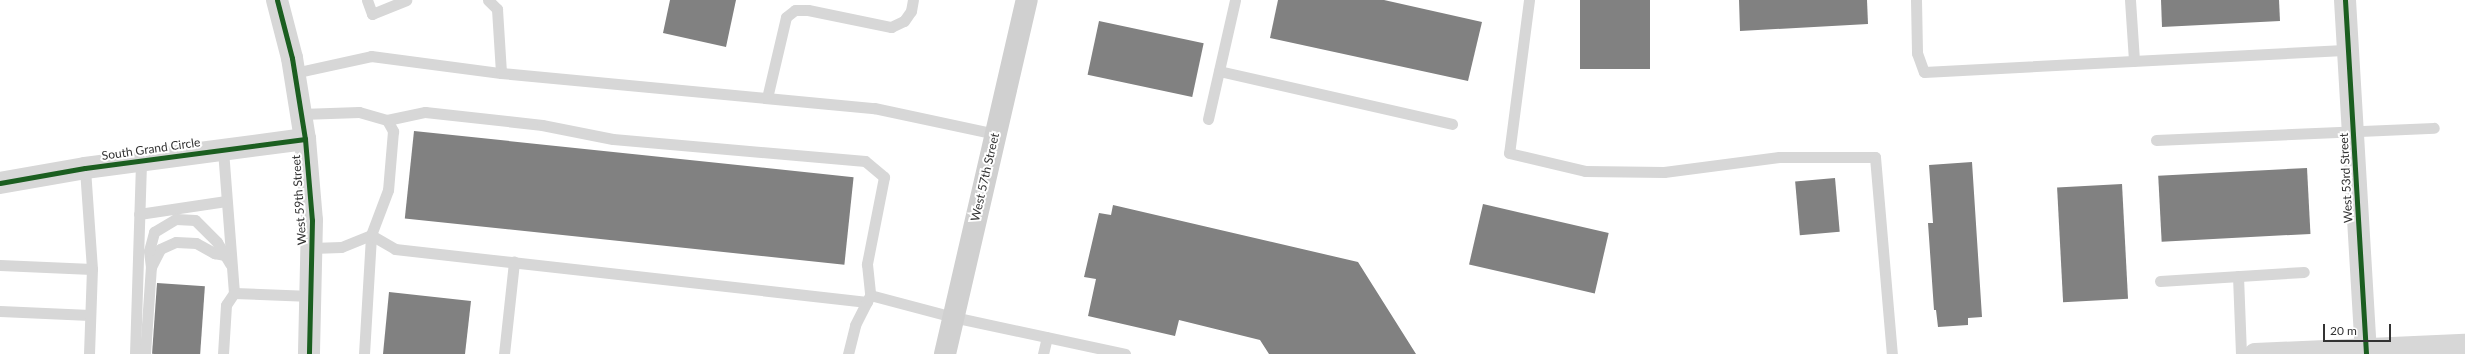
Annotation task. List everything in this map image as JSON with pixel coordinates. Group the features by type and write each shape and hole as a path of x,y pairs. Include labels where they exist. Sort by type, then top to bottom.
{"main road":[{"name":"West 57th Street","path":"945,354 1026,0"}],"street":[{"name":"West 59th Street","path":"277,0 294,73 305,139 312,220 309,354"},
{"name":"West 53rd Street","path":"2346,0 2366,352"},
{"name":"South Grand Circle","path":"0,183 85,168 305,139"},
{"path":"2255,354 2366,352 2465,345"}],"lane":[{"path":"367,0 372,14 406,0"},
{"path":"488,0 497,9 501,73"},
{"path":"767,98 786,17 795,10 808,10 891,27 904,21 911,11 913,0"},
{"path":"1208,119 1235,0"},
{"path":"1530,0 1509,153 1585,171 1664,172 1779,157 1875,157 1892,354"},
{"path":"1916,0 1916,53 1924,72 2348,50"},
{"path":"2130,0 2134,61"},
{"path":"294,73 371,56 501,73 874,108 995,134"},
{"path":"1219,71 1452,124"},
{"path":"301,114 359,112 387,120 425,112 542,124 613,139 865,161 884,177 867,264 868,299 855,325 848,354"},
{"path":"364,354 371,234 388,190 393,131 387,120"},
{"path":"2156,140 2353,129 2434,128"},
{"path":"223,150 227,260 234,293 226,305 223,354"},
{"path":"135,354 141,161"},
{"path":"85,168 92,269 89,354"},
{"path":"140,214 226,201"},
{"path":"145,354 151,267 149,251 154,232 176,219 195,220 216,242 227,260"},
{"path":"312,248 341,247 371,234"},
{"path":"371,234 395,249 868,299 1120,354"},
{"path":"151,267 160,249 176,242 196,243 227,260"},
{"path":"504,354 514,262"},
{"path":"0,265 92,269"},
{"path":"2160,282 2304,272"},
{"path":"2238,276 2241,354"},
{"path":"234,293 311,296"},
{"path":"0,311 90,315"},
{"path":"1043,354 1047,337"}],"building":[{"path":"670,0 736,0 726,47 663,33"},
{"path":"1278,0 1384,0 1482,22 1468,81 1270,38"},
{"path":"1580,0 1650,0 1650,69 1580,69"},
{"path":"1739,0 1867,0 1868,24 1740,31"},
{"path":"2161,0 2279,0 2280,21 2162,27"},
{"path":"1099,21 1204,43 1192,97 1088,75"},
{"path":"414,131 854,177 844,265 405,219"},
{"path":"1972,162 1982,317 1968,318 1968,325 1938,327 1936,310 1934,310 1928,223 1933,223 1929,165"},
{"path":"2307,168 2310,234 2162,242 2158,176"},
{"path":"1835,178 1840,232 1800,235 1795,181"},
{"path":"2122,184 2128,299 2063,302 2057,187"},
{"path":"1483,204 1609,233 1595,293 1469,264"},
{"path":"1113,205 1358,262 1416,354 1269,354 1260,340 1179,320 1175,336 1088,316 1096,279 1084,277 1099,213 1111,215"},
{"path":"157,283 205,286 200,354 152,354"},
{"path":"389,292 471,301 465,354 383,354"}],"cycle path":[{"path":"277,0 292,58 305,139 312,220 309,354"},
{"path":"2345,0 2366,354"},
{"path":"0,183 85,168 305,139"}]}
